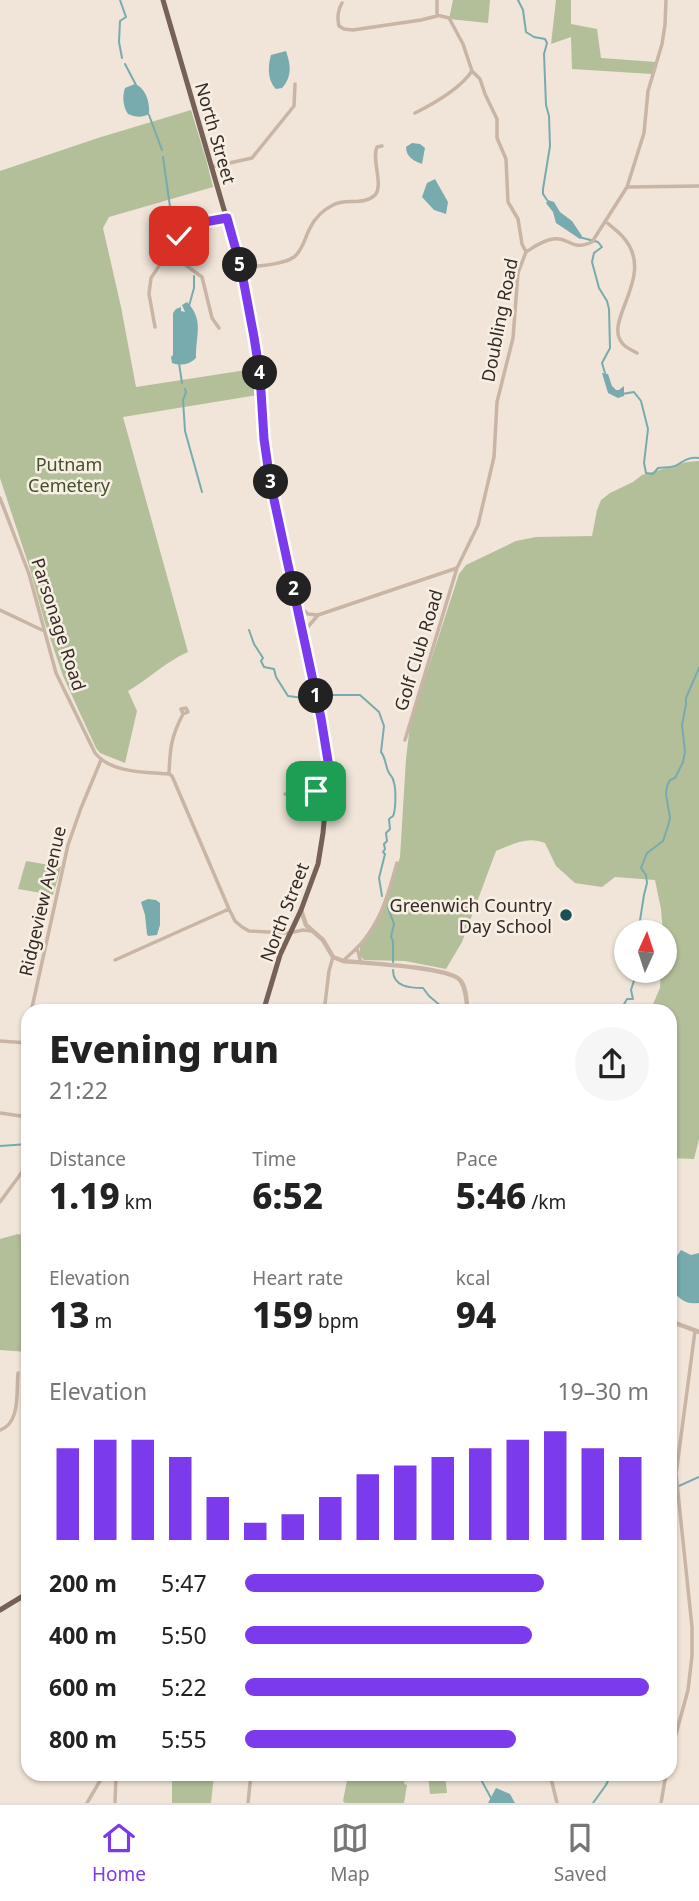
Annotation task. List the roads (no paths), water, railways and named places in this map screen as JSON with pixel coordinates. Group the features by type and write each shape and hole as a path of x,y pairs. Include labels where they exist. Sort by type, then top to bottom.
{"main road":[{"name":"North Street","path":"163,0 241,268 260,375 267,464 328,761 328,792 318,864 280,955 265,1004"},
{"path":"0,1610 21,1597"}],"street":[{"path":"437,0 437,15"},
{"name":"Doubling Road","path":"457,568 478,525 494,457 497,402 513,338 518,273 526,251 553,239 576,246 592,243 627,187 644,133 648,91 662,44 666,0"},
{"path":"342,3 339,9 339,26 353,30 421,20 437,15 449,18 497,119 497,138 506,159 508,202 518,219 522,244 526,251"},
{"path":"415,113 467,78 472,71"},
{"path":"211,167 251,158 294,106 295,84"},
{"path":"241,268 290,259 301,250 309,229 328,208 339,202 365,200 374,196 378,187 374,153 377,147 382,146"},
{"path":"627,187 699,186"},
{"path":"155,327 149,294 151,278 179,236 193,224 227,218"},
{"path":"607,222 624,238 635,265 633,283 617,330 624,345 637,353"},
{"path":"169,253 202,277 212,318 219,328"},
{"name":"Parsonage Road","path":"0,498 29,574 56,673 95,753 101,760"},
{"path":"298,605 308,614 318,615 457,568"},
{"name":"Golf Club Road","path":"405,740 457,568"},
{"path":"0,610 44,631"},
{"path":"304,636 318,615"},
{"path":"169,774 170,746 183,714"},
{"path":"101,760 136,772 169,774 176,781 229,909 235,921 242,927 249,931 312,931"},
{"name":"Ridgeview Avenue","path":"33,1004 68,845 80,808 101,760"},
{"path":"285,794 328,792"},
{"path":"343,961 368,936 377,920 397,863"},
{"path":"115,960 229,909"},
{"path":"301,910 306,925 323,940 333,957 343,961 452,974 462,984 466,1004"},
{"path":"357,948 361,963"},
{"path":"325,1004 333,957"},
{"path":"0,1041 21,1042"},
{"path":"0,1113 21,1116"},
{"path":"0,1202 21,1174"},
{"path":"677,1324 697,1332 677,1465"},
{"path":"0,1430 12,1423 15,1415 18,1373"},
{"path":"677,1490 693,1642 688,1690 677,1730"},
{"path":"87,1803 100,1781"},
{"path":"115,1781 115,1803"},
{"path":"248,1803 250,1781"},
{"path":"551,1781 556,1803"},
{"path":"661,1803 665,1781"}],"water":[{"path":"286,51 290,66 289,75 282,88 276,89 269,73 271,55"},
{"path":"135,84 145,92 148,101 149,114 144,116 128,114 124,105 125,88"},
{"path":"412,143 425,148 422,164 407,153 406,147"},
{"path":"435,179 448,202 446,214 434,210 422,197 427,183"},
{"path":"548,200 554,202 560,212 572,221 582,236 580,239 556,223 553,212 546,203"},
{"path":"187,302 193,309 197,322 196,358 188,363 172,363 173,313 181,307 181,311 185,312 182,305"},
{"path":"602,373 608,374 616,390 624,386 624,396 618,398 608,393"},
{"path":"148,899 160,903 157,935 147,934 141,902"},
{"path":"681,1250 691,1255 699,1253 699,1303 686,1302 677,1296 677,1256"},
{"path":"496,1788 510,1794 515,1803 488,1803"}],"waterway":[{"path":"120,0 126,17 120,21 119,42 122,58"},
{"path":"518,0 523,10 526,32 545,39 547,43 544,54 550,146 543,189 547,200"},
{"path":"125,64 136,85"},
{"path":"149,115 162,150"},
{"path":"163,157 171,214 179,226"},
{"path":"579,237 598,242 602,247 594,253 592,262 599,288 609,309 610,348 602,363 605,373"},
{"path":"189,306 194,276"},
{"path":"179,363 182,383"},
{"path":"185,389 185,431 202,492"},
{"path":"622,394 634,392 641,401 648,429 644,463 646,473 653,474 658,468 673,467 690,458 699,458"},
{"path":"249,630 263,658 261,661 264,667 274,669 288,696 312,699"},
{"path":"640,920 647,883 641,868 647,853 663,841 668,826 670,818 667,786 670,780 675,778 683,762 685,752 682,725 686,698 699,668"},
{"path":"321,699 329,695 360,695 379,712 384,726 381,752 393,779 395,800 394,813 389,819 390,829 386,833 385,854 379,878 382,896"},
{"path":"388,908 394,924 391,937 393,962"},
{"path":"393,970 399,983 423,988 438,1004"},
{"path":"624,1004 627,999 633,999 633,984"},
{"path":"0,1146 21,1144"},
{"path":"677,1487 699,1477"},
{"path":"482,1781 491,1798"},
{"path":"593,1803 608,1781"}],"place":[{"name":"Greenwich Country Day School","path":"566,915"}],"park label":[{"name":"Putnam Cemetery","path":"69,474"}]}
